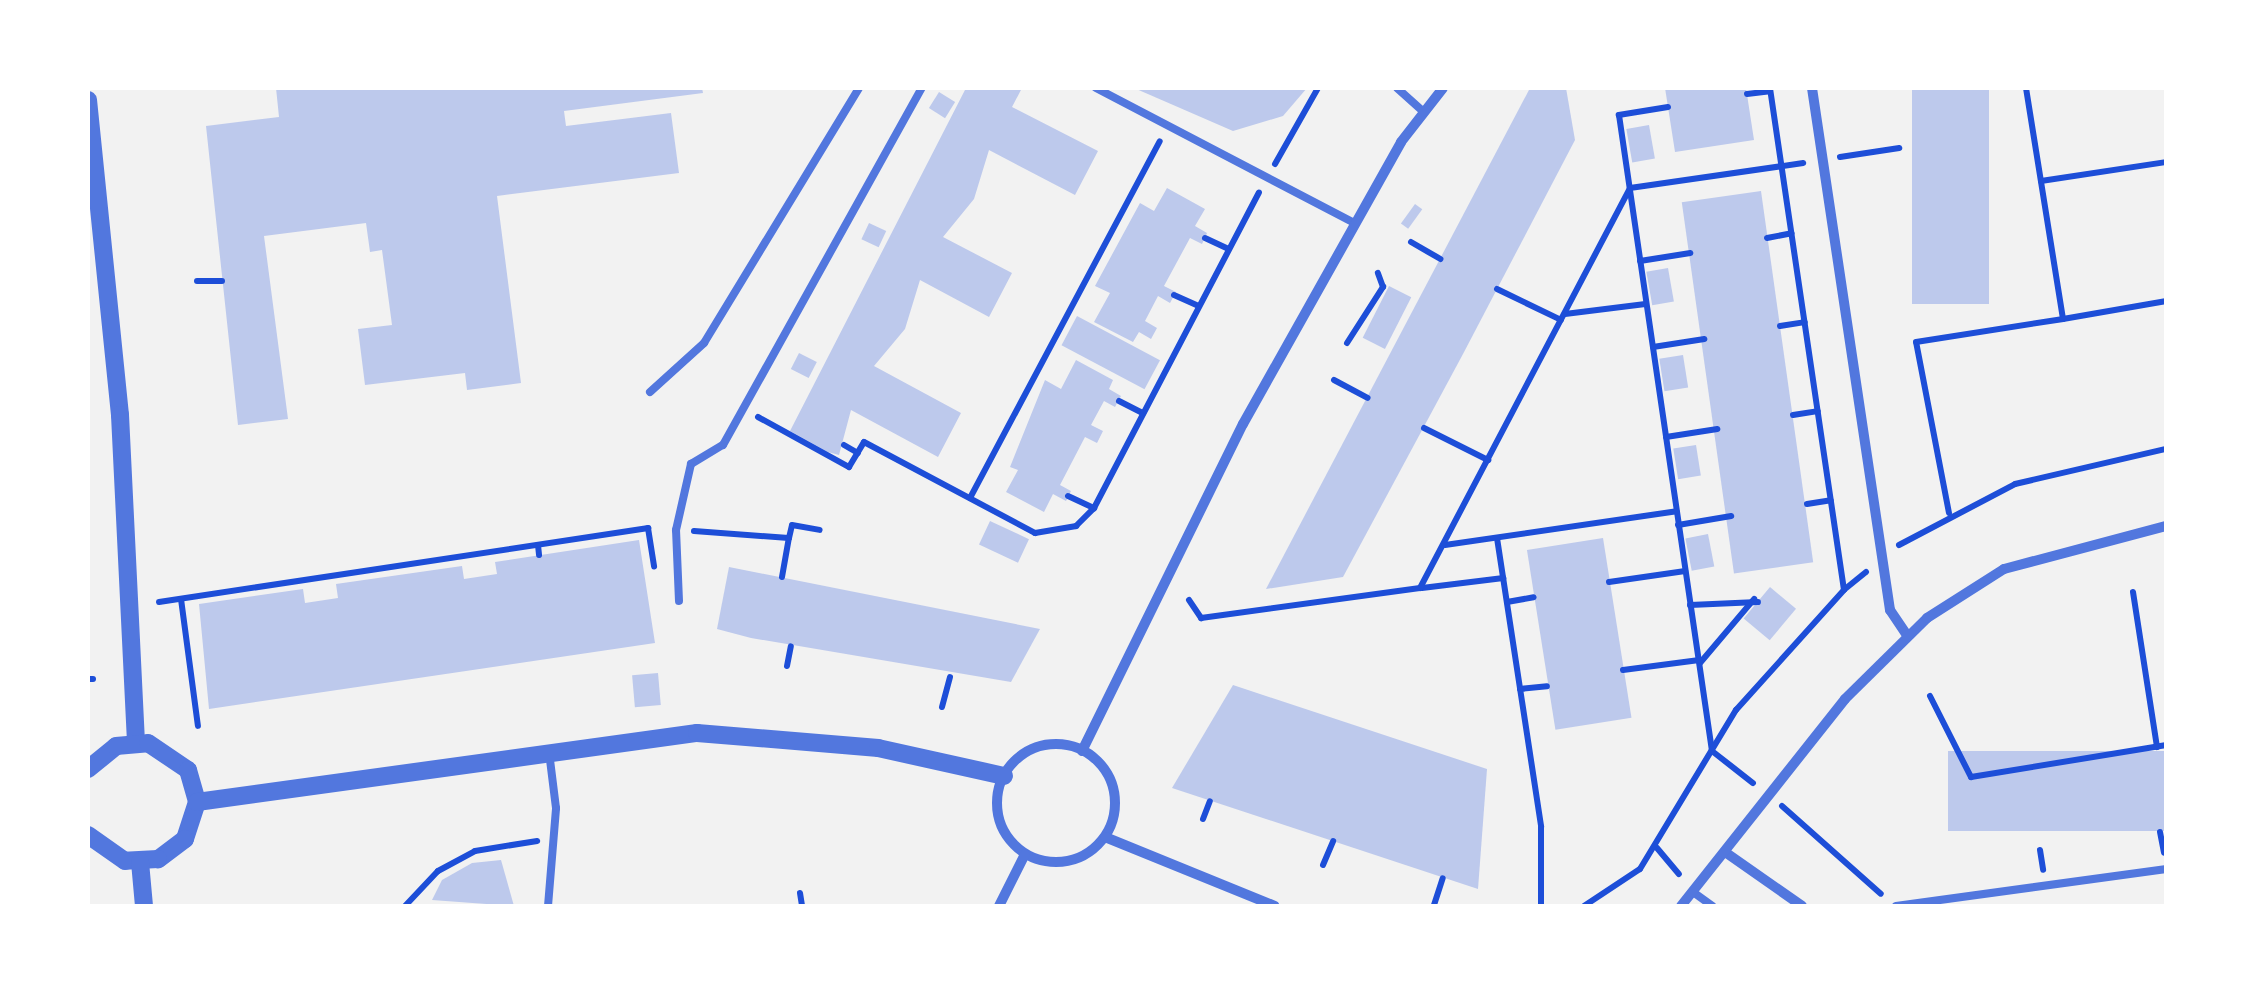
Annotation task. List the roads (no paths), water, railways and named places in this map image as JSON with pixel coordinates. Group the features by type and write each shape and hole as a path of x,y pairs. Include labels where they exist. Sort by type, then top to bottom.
{"street":[{"path":"1082,751 1354,222 1443,88"},
{"path":"1812,88 1890,610 1907,635"},
{"path":"88,100 120,415 136,742"},
{"path":"1681,906 1907,635 2004,569 2166,526"},
{"path":"197,802 548,748 738,733 878,748 1004,776"},
{"path":"88,768 136,742 176,757 197,802 186,838 140,862 110,856 88,835"},
{"path":"1044,746 1082,751 1114,796 1105,837 1070,861 1025,854 998,818 1004,776 1044,746"},
{"path":"1105,837 1276,906"},
{"path":"1724,852 1802,906"},
{"path":"998,906 1025,854"},
{"path":"140,862 144,906"}],"lane":[{"path":"650,392 704,343 859,88"},
{"path":"679,601 676,530 690,464 724,445 922,88"},
{"path":"1096,88 1354,222"},
{"path":"1398,88 1424,112"},
{"path":"548,748 554,840 548,906"},
{"path":"1896,906 2166,869"},
{"path":"1693,892 1712,906"}]}
